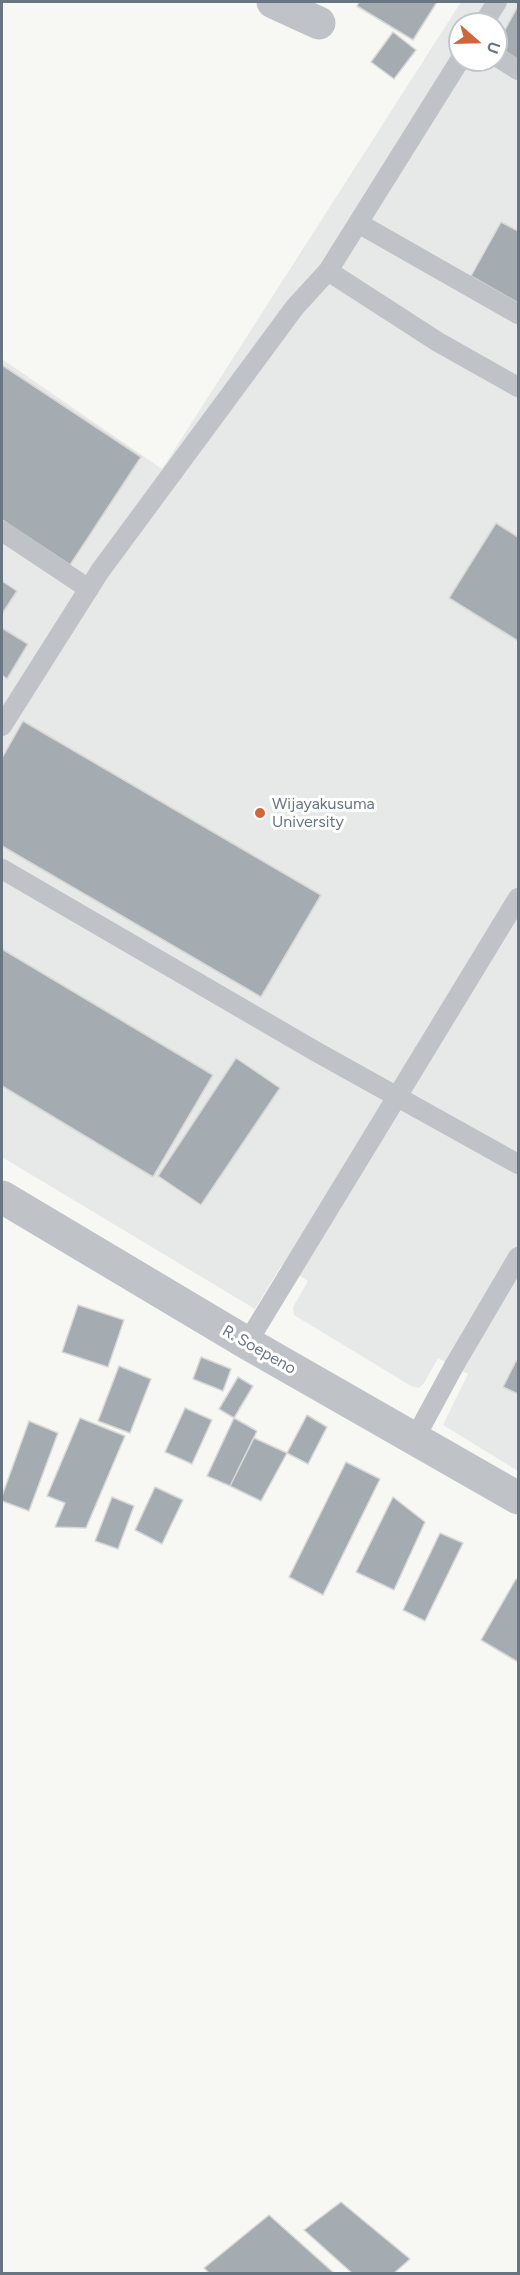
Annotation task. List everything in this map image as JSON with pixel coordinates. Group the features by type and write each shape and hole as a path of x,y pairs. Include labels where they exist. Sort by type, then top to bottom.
{"street":[{"path":"273,2 319,23"},
{"name":"R. Soepeno","path":"2,1197 247,1343 519,1498"}],"lane":[{"path":"2,726 89,589 196,439 295,307 328,271 452,72"},
{"path":"357,223 519,314"},
{"path":"328,271 438,342 519,387"},
{"path":"2,531 89,589"},
{"path":"2,869 519,1164"},
{"path":"247,1343 519,898"},
{"path":"415,1437 519,1257"}],"shaded area":[{"name":"Wijayakusuma University","path":"461,2 518,2 518,1471 443,1425 468,1374 438,1358 424,1383 419,1388 411,1386 294,1315 293,1307 308,1281 292,1271 281,1266 255,1309 2,1157 2,359 162,469 448,22 448,72 508,72 508,12 455,12"}],"building":[{"path":"359,2 437,2 413,40 357,6"},
{"path":"518,6 518,65 508,59 508,24"},
{"path":"393,32 416,50 394,79 371,62"},
{"path":"501,222 518,231 518,303 471,276"},
{"path":"2,365 141,457 70,565 2,520"},
{"path":"496,523 518,537 518,641 449,598"},
{"path":"2,581 17,591 2,614"},
{"path":"2,628 28,644 7,679 2,675"},
{"path":"23,721 321,895 261,997 2,846 2,758"},
{"path":"2,949 213,1075 153,1177 2,1086"},
{"path":"236,1058 280,1088 201,1205 158,1176"},
{"path":"78,1305 124,1320 108,1367 62,1352"},
{"path":"201,1357 231,1369 223,1391 193,1379"},
{"path":"516,1361 518,1362 518,1394 503,1387"},
{"path":"119,1366 151,1379 130,1433 98,1421"},
{"path":"238,1377 253,1386 234,1418 219,1409"},
{"path":"185,1408 212,1420 192,1464 165,1452"},
{"path":"307,1415 327,1427 308,1464 287,1453"},
{"path":"80,1418 125,1436 86,1528 55,1527 65,1503 47,1496"},
{"path":"234,1418 257,1431 230,1486 207,1476"},
{"path":"29,1421 58,1433 29,1511 2,1501 2,1496"},
{"path":"254,1438 287,1453 261,1501 230,1486"},
{"path":"346,1462 380,1479 323,1595 289,1577"},
{"path":"155,1487 183,1500 162,1544 135,1530"},
{"path":"112,1497 134,1506 118,1549 95,1541"},
{"path":"393,1497 425,1522 394,1590 356,1572"},
{"path":"440,1533 463,1543 425,1621 403,1610"},
{"path":"516,1579 518,1580 518,1662 481,1640"},
{"path":"341,2202 410,2259 393,2274 353,2274 304,2230"},
{"path":"269,2215 335,2274 210,2274 204,2268"}],"place":[{"name":"Wijayakusuma University","path":"260,813"}]}
